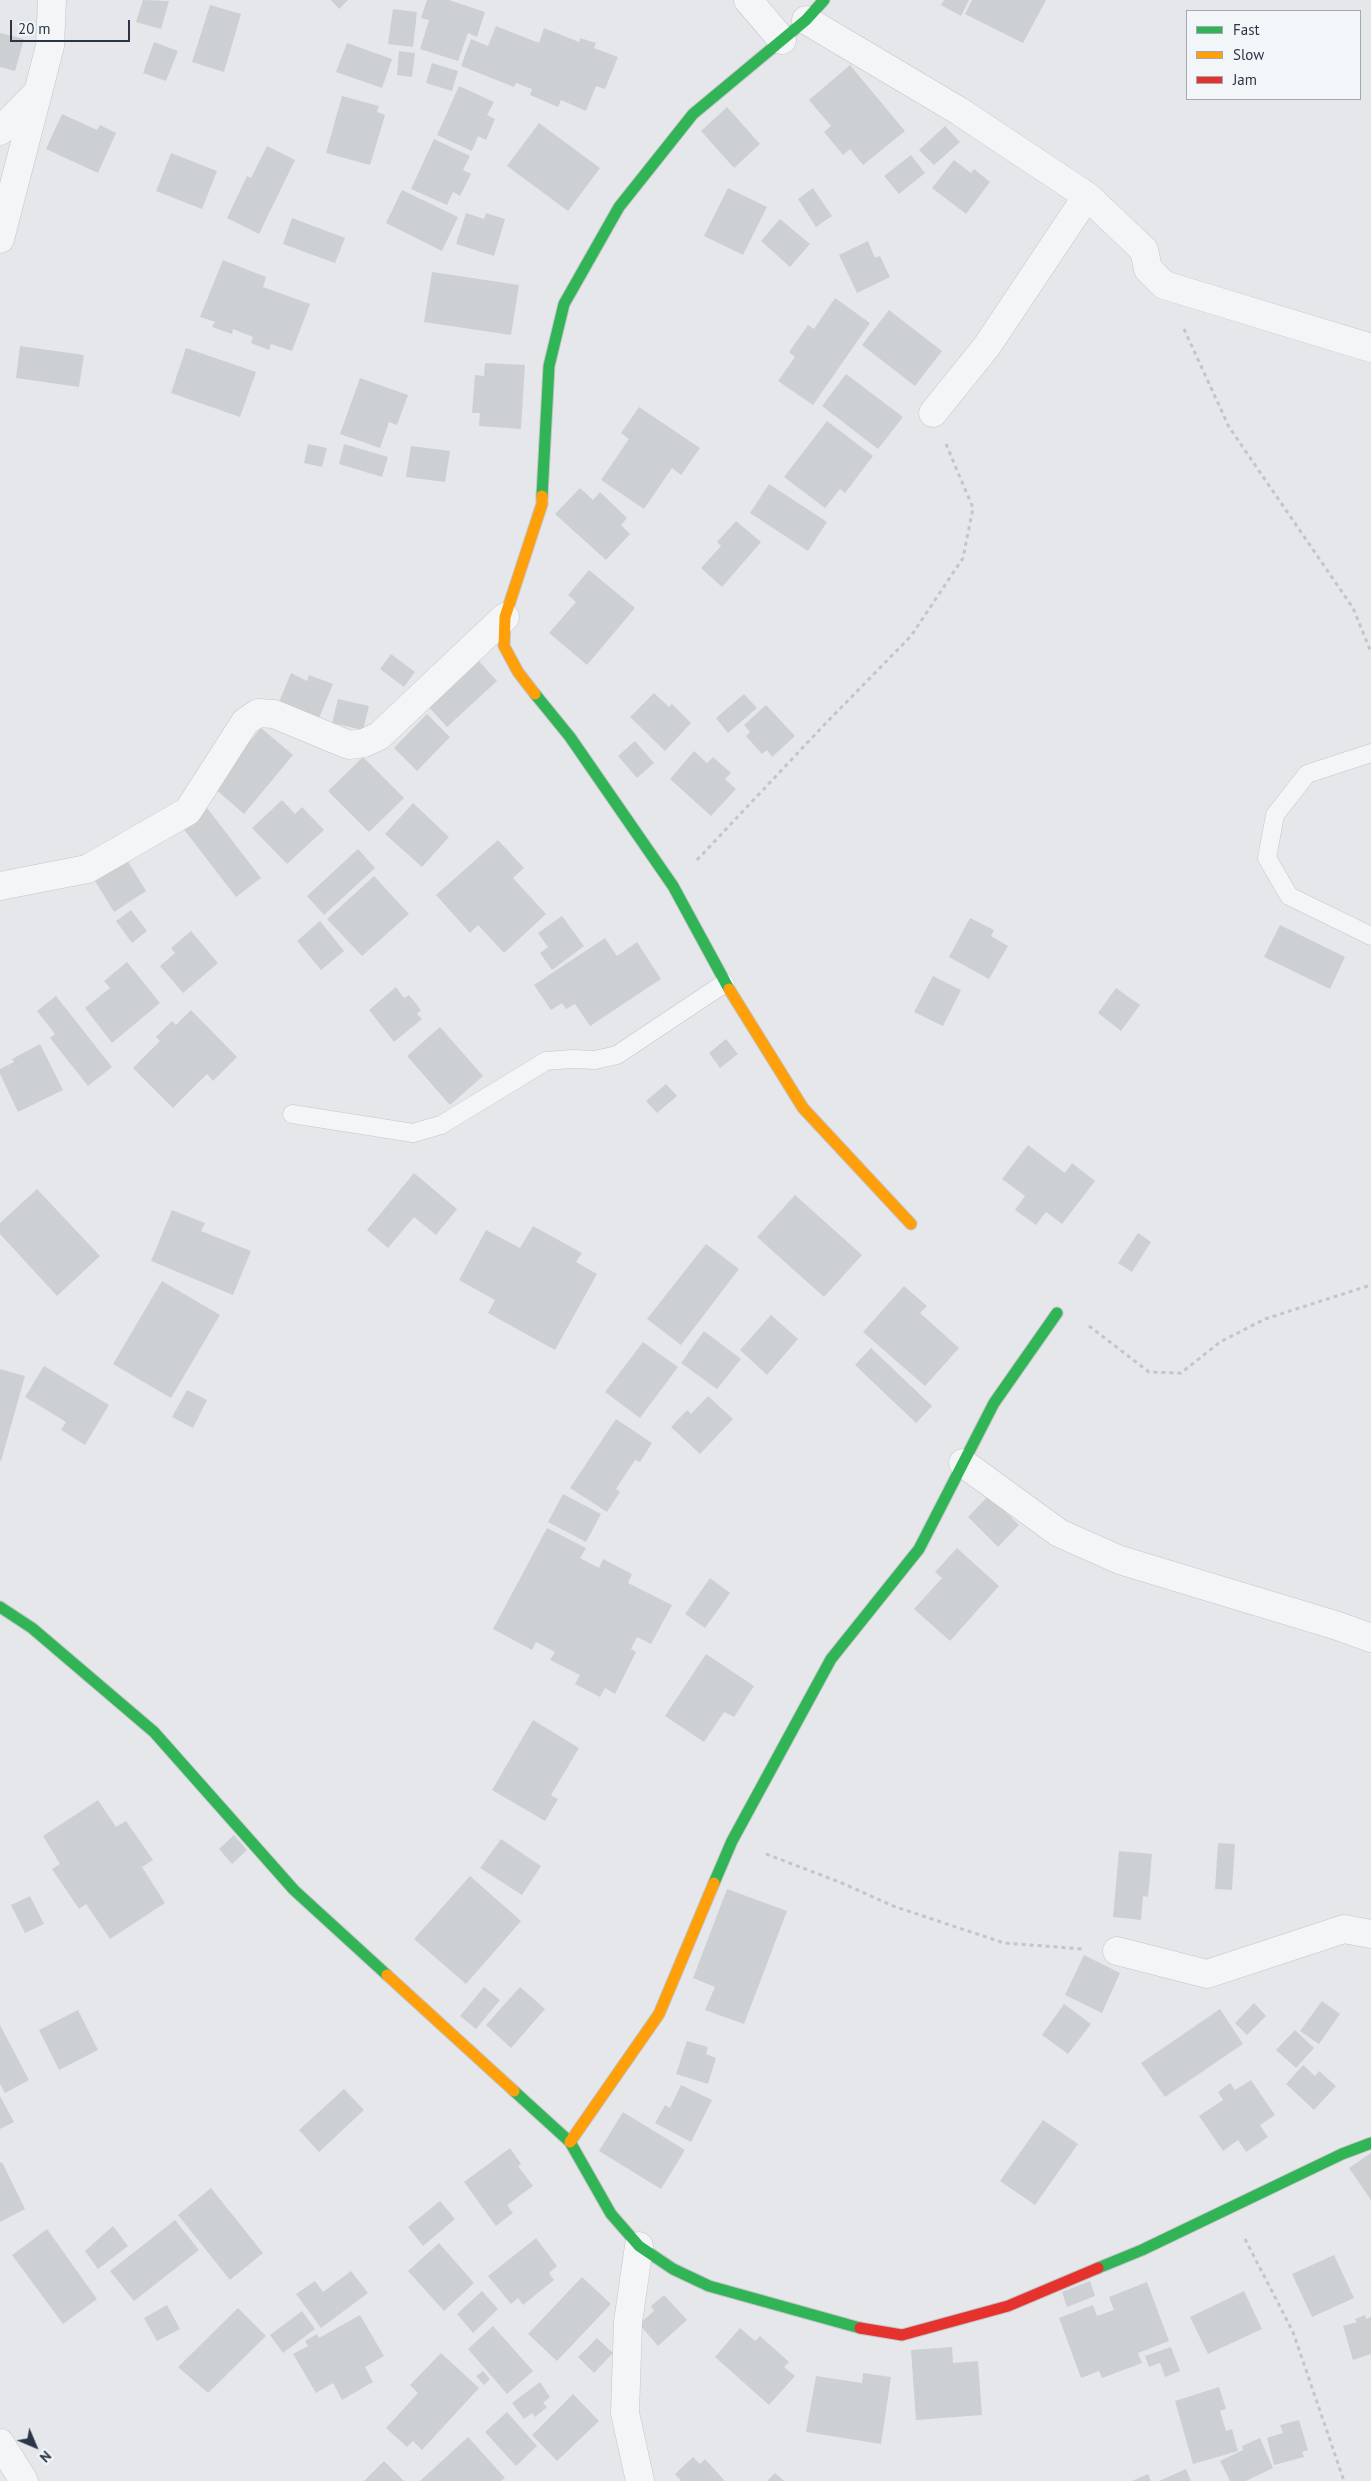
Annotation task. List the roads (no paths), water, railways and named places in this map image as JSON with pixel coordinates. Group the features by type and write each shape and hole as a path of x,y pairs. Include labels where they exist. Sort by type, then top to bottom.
{"street":[{"path":"0,239 50,46 52,0"},
{"path":"748,0 782,40"},
{"path":"824,0 806,20 693,114 618,207 564,304 549,366 542,504 506,616 504,646 518,672 570,737 673,886 725,983 803,1108 911,1224"},
{"path":"806,20 959,111 1087,196 1144,250 1148,269 1164,285 1371,348"},
{"path":"0,131 38,92"},
{"path":"933,414 987,346 1087,196"},
{"path":"0,886 88,869 188,811 245,722 258,714 274,714 350,745 364,743 379,736 506,616"},
{"path":"570,2142 659,2014 732,1841 831,1658 919,1549 994,1403 1056,1313"},
{"path":"963,1463 1059,1534 1120,1560 1338,1626 1371,1638"},
{"path":"0,1606 32,1628 154,1732 294,1890 570,2142 612,2214 639,2246 674,2269 710,2286 853,2327 902,2335 1008,2306 1142,2250 1342,2154 1371,2143"},
{"path":"1117,1951 1207,1974 1344,1929 1371,1934"},
{"path":"639,2246 628,2322 625,2414 640,2481"},
{"path":"0,2443 24,2481"}],"lane":[{"path":"1371,753 1306,774 1275,815 1267,858 1288,896 1371,936"},
{"path":"292,1114 413,1133 441,1125 546,1061 595,1060 617,1055 725,983"}]}
